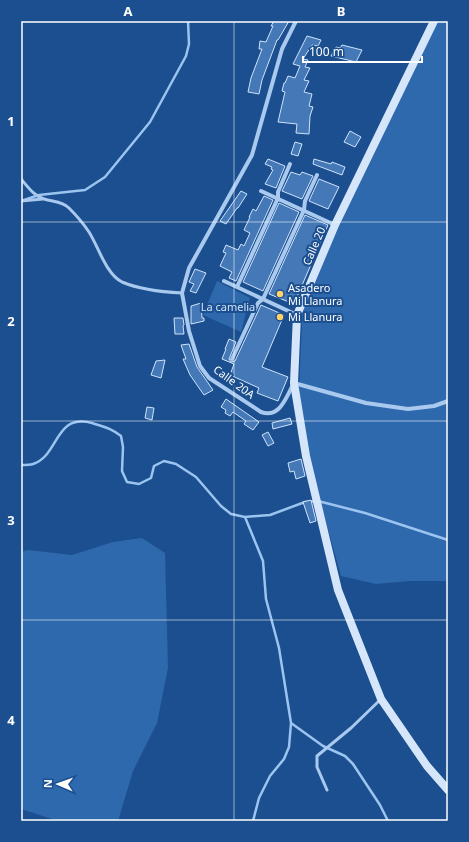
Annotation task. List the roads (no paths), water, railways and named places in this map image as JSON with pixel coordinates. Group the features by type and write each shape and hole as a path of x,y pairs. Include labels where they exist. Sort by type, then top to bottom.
{"main road":[{"name":"Calle 20","path":"434,21 335,225 297,315 294,383 306,456 338,590 381,699 427,766 448,790"}],"street":[{"path":"182,293 189,268 252,155 282,49 296,21"},
{"path":"237,286 278,198 278,192 290,164"},
{"path":"232,360 258,303 264,298 304,210 305,201 317,175"},
{"path":"261,191 335,225"},
{"path":"224,281 264,298 297,315"},
{"name":"Calle 20A","path":"182,293 190,331 200,366 209,378 266,414 272,414 278,411 294,383"},
{"path":"294,383 366,403 408,409 434,406 448,400"}],"lane":[{"path":"21,180 35,195 43,199"},
{"path":"21,201 43,199 59,202 68,207 89,232 107,267 121,281 152,291 182,293"},
{"path":"327,790 317,767 317,756 338,737 351,728 381,699"}],"waterway":[{"path":"24,200 39,195 85,190 105,177 150,122 186,56 189,44 188,21"},
{"path":"21,465 33,464 42,459 58,436 71,424 80,422 92,423 111,429 121,436 123,447 122,471 127,482 139,484 151,478 154,466 164,461 176,464 196,477 221,506 231,514 245,517 270,515 305,502 318,501 365,513 448,540"},
{"path":"245,517 263,561 266,599 279,648 291,723 289,747 284,759 270,776 259,798 253,821"},
{"path":"291,723 323,746 345,756 353,764 380,805 388,821"}],"place":[{"name":"Asadero Mi Llanura","path":"280,294"},
{"name":"Mi Llanura","path":"280,317"}],"park label":[{"name":"La camelia","path":"228,307"}]}
